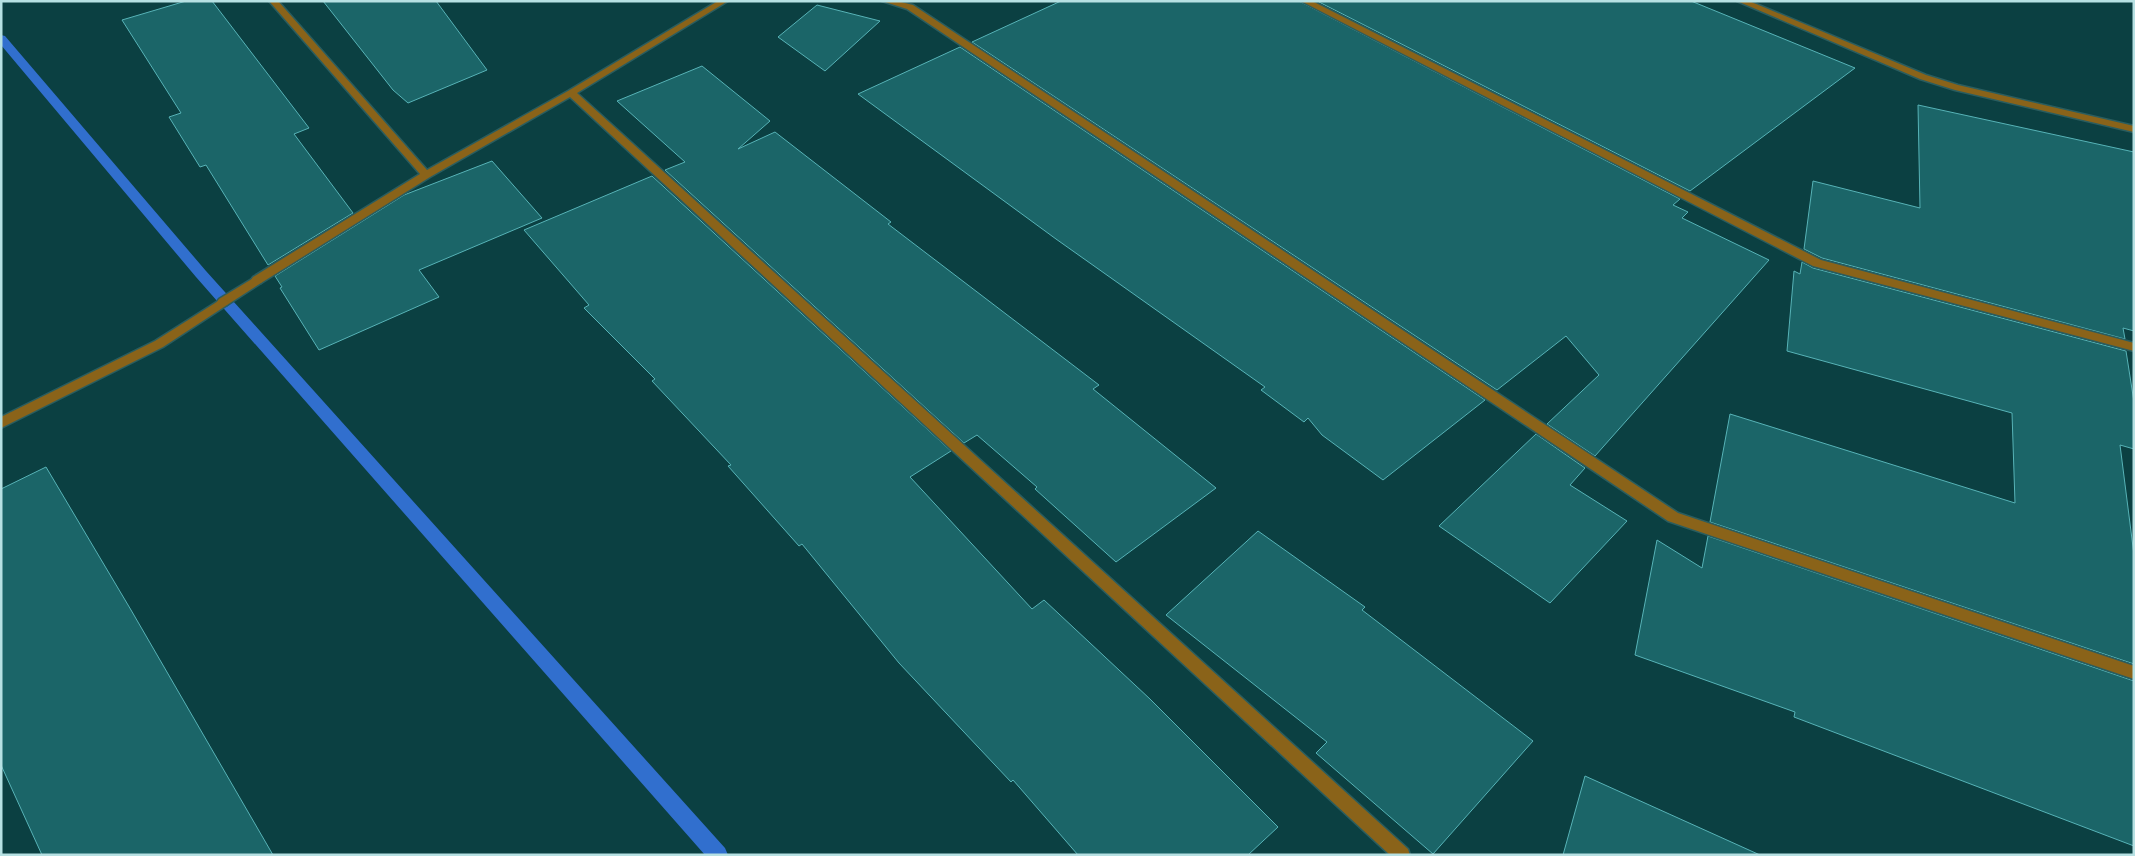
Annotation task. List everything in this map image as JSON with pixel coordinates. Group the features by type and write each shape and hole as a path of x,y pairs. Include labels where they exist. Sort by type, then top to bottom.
{"street":[{"path":"273,1 426,175"},
{"path":"1,423 159,344 257,280 426,175 571,93 724,1"},
{"path":"886,1 910,7 1673,517 2134,673"},
{"path":"910,7 924,1"},
{"path":"1305,1 1817,263 2134,347"},
{"path":"1741,1 1923,77 1956,87 2134,129"},
{"path":"571,93 1402,855"}],"building":[{"path":"186,1 212,1 309,128 294,134 353,213 268,265 206,165 200,167 169,117 181,113 122,20"},
{"path":"323,1 436,1 487,70 408,103 393,90"},
{"path":"1061,1 1299,1 1680,199 1673,205 1688,212 1682,218 1769,260 1595,456 1547,424 1599,375 1566,336 1497,390 972,42"},
{"path":"1317,1 1691,1 1855,68 1690,191"},
{"path":"817,5 880,21 825,71 778,37"},
{"path":"960,47 1485,400 1383,480 1322,435 1308,418 1304,422 1261,390 1265,387 1056,239 858,94"},
{"path":"702,66 770,121 738,149 775,132 891,222 888,224 1099,385 1093,389 1216,488 1116,562 1035,489 1037,487 977,435 964,443 665,170 685,162 617,101"},
{"path":"1918,105 2134,152 2134,331 2123,328 2125,339 1822,258 1804,249 1813,181 1920,208"},
{"path":"492,161 542,218 419,270 439,297 319,350 280,288 282,287 275,276 404,195"},
{"path":"652,176 951,451 910,477 1032,609 1044,600 1150,699 1278,827 1248,855 1078,855 1013,780 1011,782 899,663 802,544 799,546 728,466 731,465 652,381 655,379 584,308 589,305 524,230"},
{"path":"1802,262 1813,268 2126,351 2134,402 2134,449 2120,445 2134,555 2134,664 1710,522 1730,414 2015,503 2012,413 1787,351 1794,271 1800,274"},
{"path":"1536,434 1585,468 1570,485 1627,521 1550,603 1439,526"},
{"path":"46,467 273,855 42,855 1,765 1,489"},
{"path":"1258,531 1365,607 1362,610 1533,741 1433,854 1316,753 1327,742 1166,615"},
{"path":"1708,536 2134,681 2134,846 1794,717 1795,712 1635,655 1657,540 1702,568"},
{"path":"1585,776 1760,855 1563,855"}],"waterway":[{"path":"1,38 201,274 718,855"}]}
